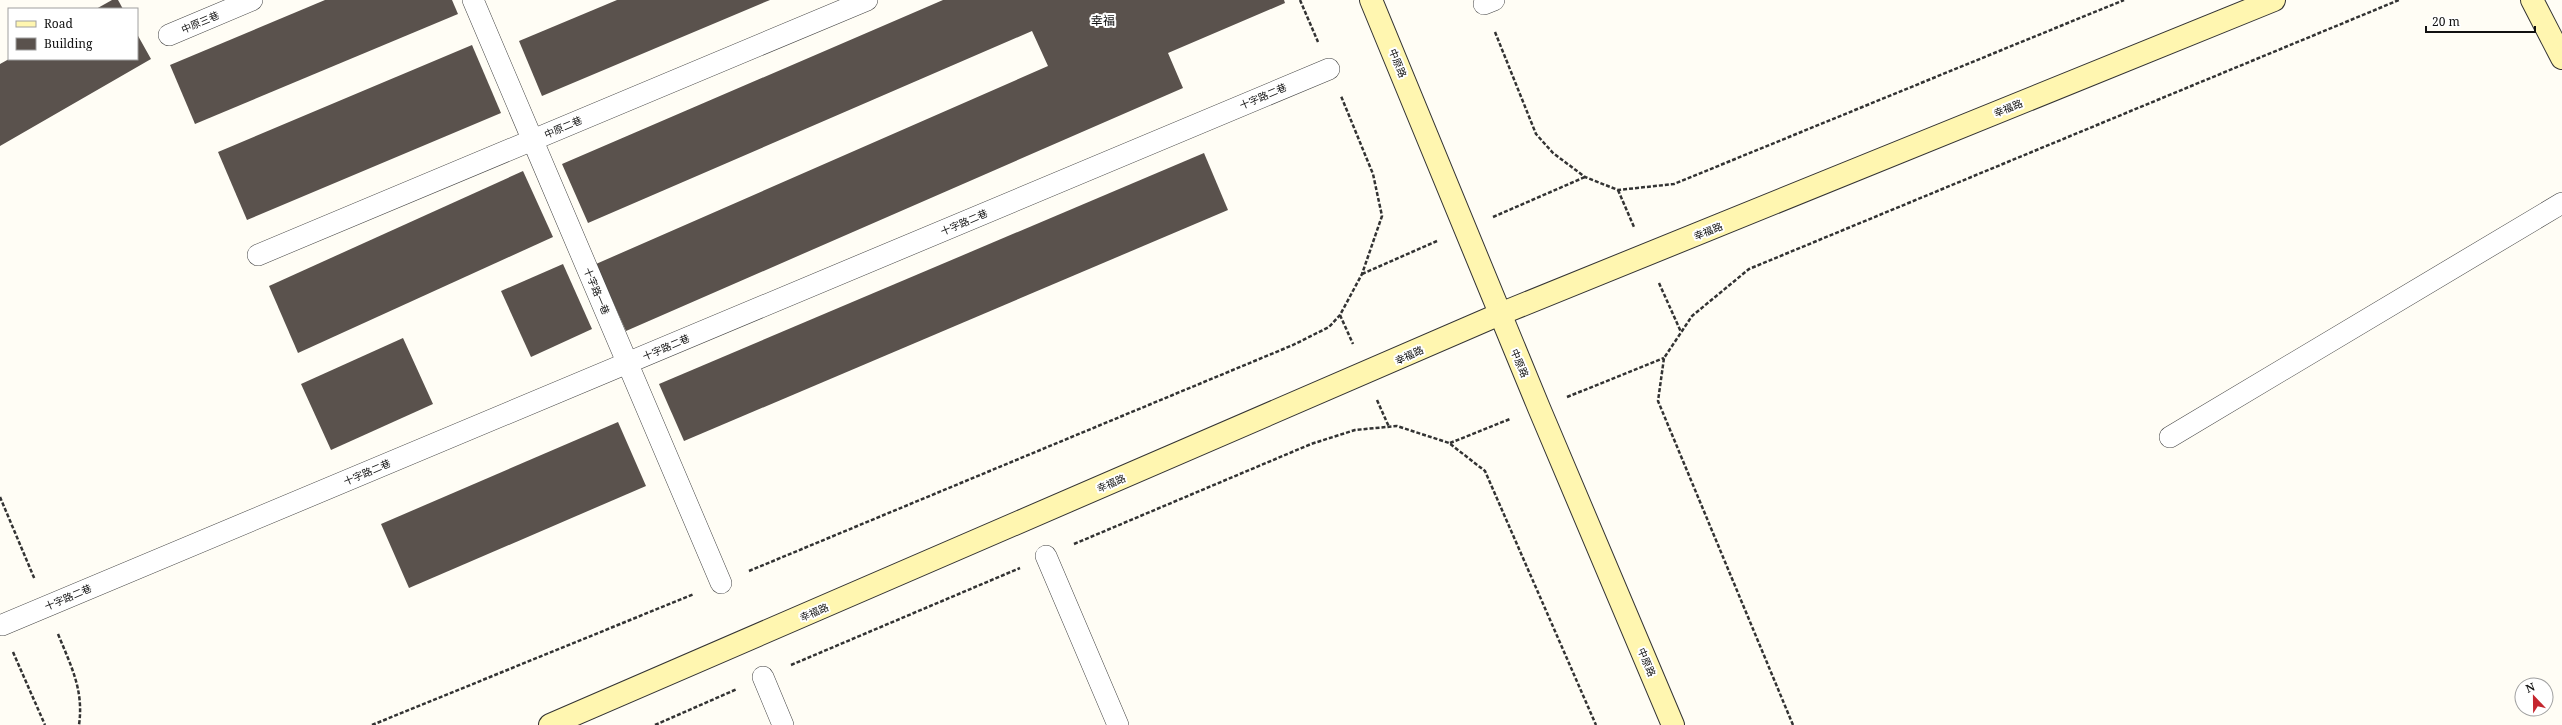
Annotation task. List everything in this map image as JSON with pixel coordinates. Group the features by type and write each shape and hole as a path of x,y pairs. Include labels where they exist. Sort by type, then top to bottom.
{"street":[{"name":"中原路","path":"1372,0 1500,314 1673,725"},
{"name":"幸福路","path":"550,725 1500,314 2274,0"},
{"path":"2532,0 2562,58"}],"lane":[{"name":"中原三巷","path":"169,35 252,0"},
{"name":"十字路一巷","path":"473,0 721,583"},
{"name":"中原二巷","path":"258,255 867,0"},
{"name":"十字路二巷","path":"2,625 1329,69"},
{"path":"2170,437 2562,203"},
{"path":"1046,556 1118,725"},
{"path":"763,677 783,725"}],"path":[{"path":"372,725 721,583 1293,345 1329,327 1340,315 1362,274 1382,216 1373,174 1300,0"},
{"path":"1489,2 1536,134 1553,153 1585,177 1618,190 1674,184 2124,0"},
{"path":"1793,725 1658,401 1664,358 1692,316 1749,269 2399,0"},
{"path":"655,725 763,677 1311,444 1355,430 1396,426 1449,443 1485,471 1596,725"},
{"path":"2,625 45,725"}],"building":[{"path":"112,0 118,0 122,8 98,8"},
{"path":"325,0 452,0 458,14 195,124 170,65"},
{"path":"617,0 770,0 542,96 519,41"},
{"path":"943,0 1284,0 1285,3 1168,53 1183,88 626,331 596,264 1048,66 1032,31 588,223 562,164"},
{"path":"138,36 151,59 0,146 0,64 8,60 138,60"},
{"path":"472,45 501,113 247,220 218,152"},
{"path":"1204,153 1228,210 684,441 659,384"},
{"path":"523,171 553,237 298,353 269,286"},
{"path":"563,264 592,329 531,357 501,291"},
{"path":"403,338 433,404 331,450 301,384"},
{"path":"618,422 646,486 409,588 381,524"}],"district":[{"name":"幸福","path":"1103,21"}]}
